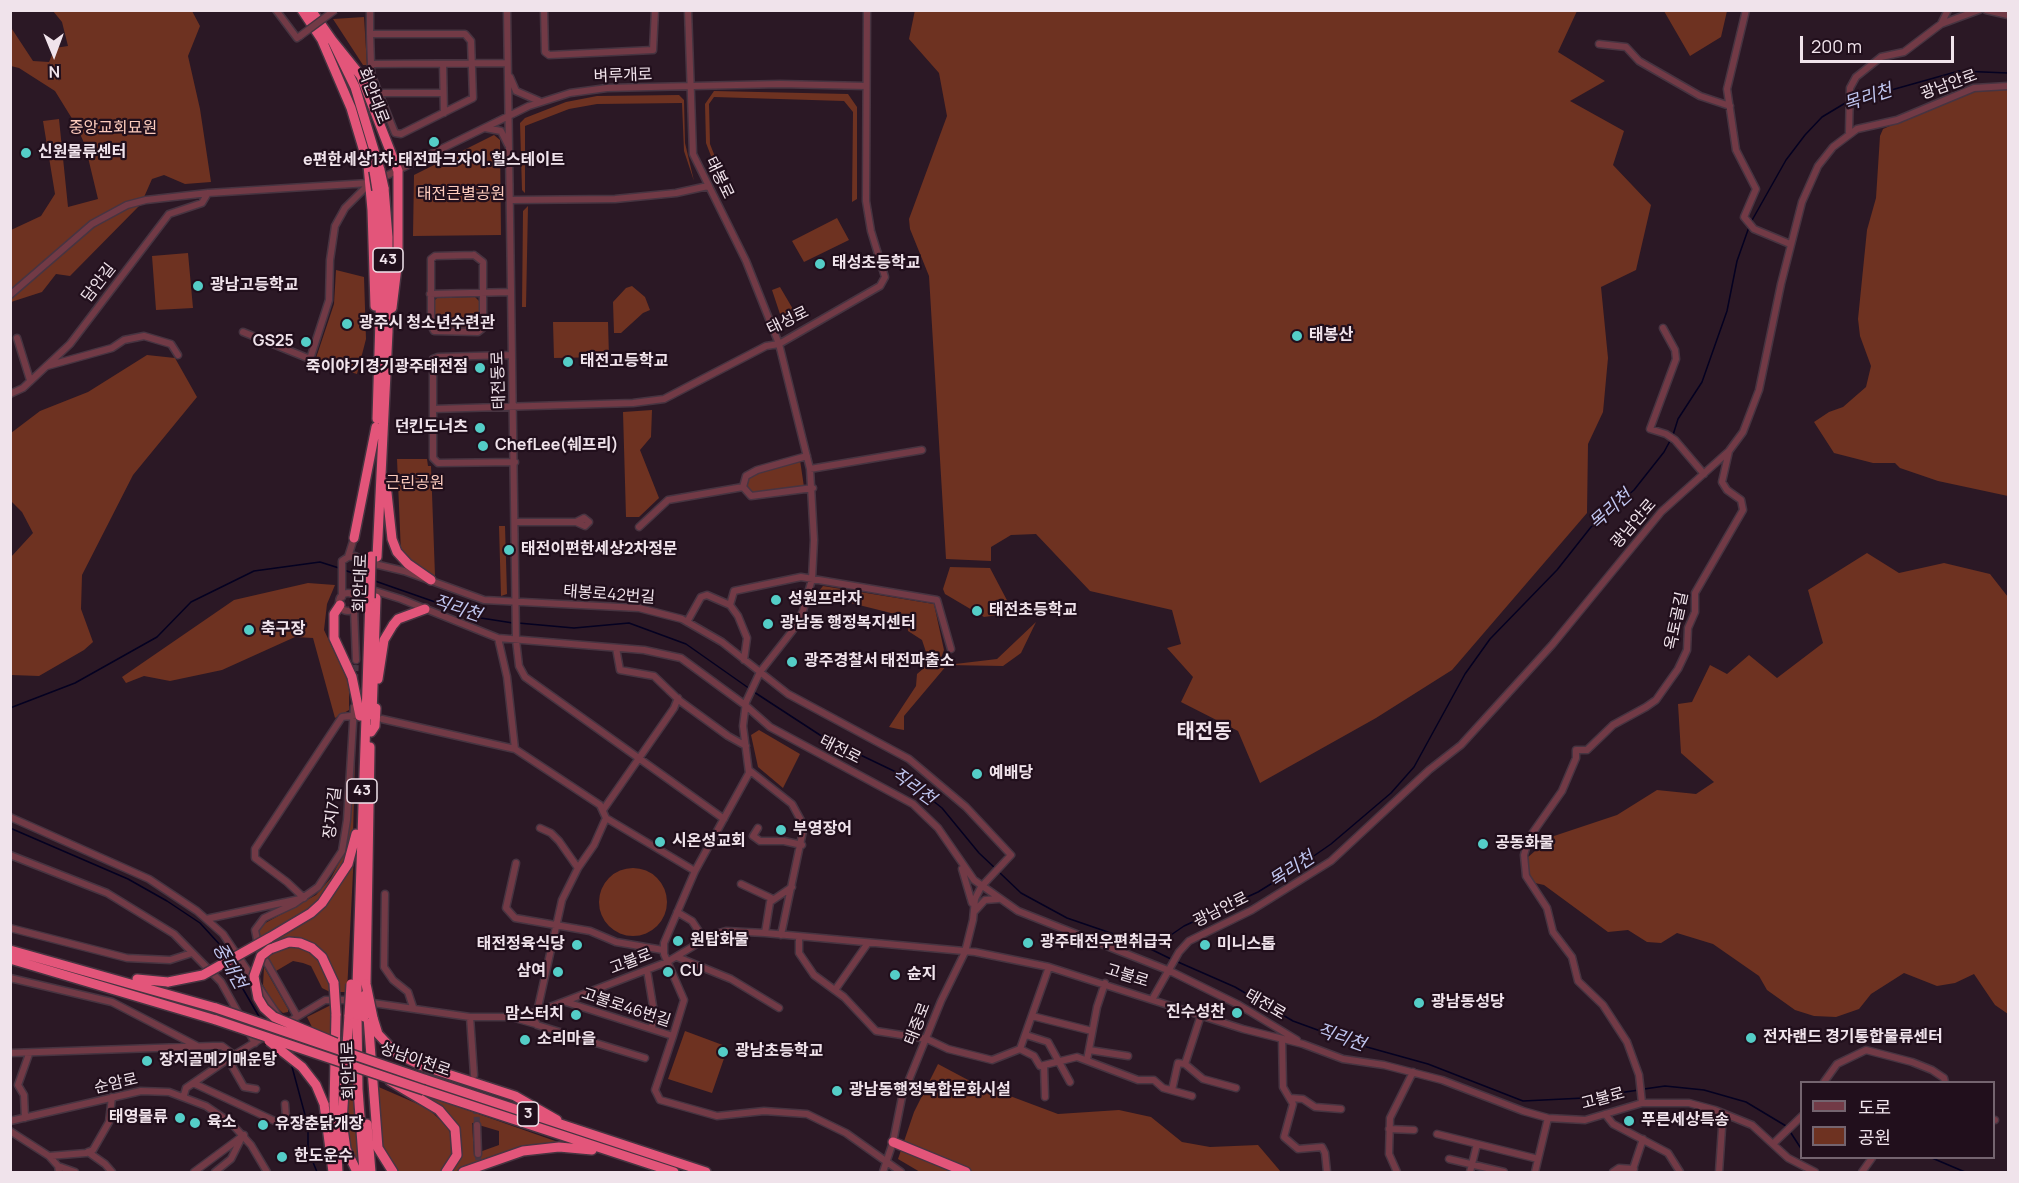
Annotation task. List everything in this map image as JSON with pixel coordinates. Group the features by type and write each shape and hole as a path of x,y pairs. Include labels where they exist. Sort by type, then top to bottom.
{"highway":[{"name":"회안대로","path":"302,10 321,39 349,93 378,180"},
{"name":"회안대로","path":"311,10 332,40 355,87 378,180 383,332 380,478 374,556"},
{"path":"332,40 344,51 361,76 398,171 398,259 383,332"},
{"name":"회안대로","path":"358,984 373,598 376,427 383,332"},
{"path":"354,538 376,427"},
{"path":"380,478 387,493 392,540 397,552 408,564 431,580"},
{"path":"341,601 334,614 334,638 352,677 359,705 361,732 368,735 375,726 384,640 398,619 425,609"},
{"name":"회안대로","path":"358,984 362,790 368,735"},
{"path":"110,976 168,982 203,975 311,913 322,903 348,864 362,790"},
{"path":"333,1173 334,1160 334,1105 336,1014 334,983 322,957 312,948 300,943 289,942 270,949 261,956 254,976 258,998 264,1008 274,1017 396,1069"},
{"name":"성남이천로","path":"10,950 110,976 216,1008 569,1128 674,1173"},
{"name":"성남이천로","path":"10,959 216,1020 258,1040 375,1073 422,1094 608,1151 632,1154 706,1173"},
{"path":"358,984 378,1148 393,1173"},
{"path":"357,1173 344,1139 342,1122 362,1016 358,984"},
{"name":"회안대로","path":"362,1016 358,1089 364,1173"},
{"name":"회안대로","path":"362,1016 370,1173"},
{"path":"362,1016 396,1053 420,1065 515,1096 569,1128"},
{"path":"258,1040 302,1067 316,1085 324,1104 338,1173"},
{"path":"422,1094 454,1129 457,1155 446,1173"},
{"path":"893,1142 966,1173"},
{"path":"464,1173 499,1158 541,1148 608,1151"}],"street":[{"path":"276,10 297,38 335,10"},
{"path":"370,10 370,34 372,76 395,132 401,134 473,98 471,41 465,34 370,34"},
{"name":"태전동로","path":"507,10 511,355 519,666 525,677 638,760 724,819"},
{"path":"544,10 545,52 549,55 653,50 655,10"},
{"name":"태봉로","path":"688,10 693,154 746,261 779,344 813,488 812,579 798,622 759,675 746,704"},
{"name":"태성로","path":"433,410 650,402 689,387 766,346 779,344 884,283 884,271 867,212 867,10"},
{"path":"1746,10 1728,81 1736,150 1756,189 1744,214 1754,229 1790,244"},
{"path":"1941,24 1948,10"},
{"path":"1849,132 1850,93 1856,77 1874,61 1904,52 1941,24 1979,10"},
{"path":"1986,10 2008,15"},
{"path":"1599,44 1626,47 1639,61 1700,96 1730,106"},
{"path":"371,64 507,63"},
{"path":"443,64 444,113"},
{"path":"507,72 516,91 529,99 540,101"},
{"name":"벼루개로","path":"378,180 540,101 593,90 780,84 866,86"},
{"name":"광남안로","path":"1171,968 1179,952 1194,938 1252,910 1330,861 1428,771 1451,755 1552,645 1661,512 1729,450 1743,432 1759,390 1790,244 1810,180 1825,156 1849,132 1897,120 1974,88 2008,86"},
{"path":"379,93 443,93"},
{"path":"482,128 501,131 510,150"},
{"path":"10,295 92,224 109,213 146,200 378,180"},
{"path":"243,332 310,359 329,300 330,260 335,225 345,208 378,180"},
{"path":"511,200 615,199 676,193 708,186"},
{"name":"담안길","path":"10,394 30,380 70,344 169,214 202,203 208,193"},
{"path":"474,255 483,262 484,324 478,332 434,331 431,325 430,294 430,262 433,257 474,255"},
{"path":"430,294 510,292"},
{"path":"1663,328 1675,350 1676,359 1650,429 1666,434 1685,450 1704,474"},
{"path":"46,366 112,348 124,340 144,336 171,344 178,355"},
{"path":"17,338 30,380"},
{"path":"511,355 435,358 431,363 433,458 436,462 515,462"},
{"path":"810,469 922,450"},
{"name":"옥토골길","path":"1641,1099 1639,1075 1618,1027 1603,1005 1578,981 1572,957 1553,932 1547,908 1526,876 1524,855 1529,838 1562,791 1576,758 1576,750 1587,750 1613,725 1656,700 1678,669 1687,650 1688,628 1695,612 1695,593 1743,510 1741,500 1727,490 1722,482 1729,450"},
{"path":"743,488 746,477 757,470 807,456"},
{"path":"743,488 751,496 813,488"},
{"path":"639,527 668,500 743,488"},
{"path":"516,522 576,522"},
{"path":"354,538 345,559 340,584 341,601 346,611 354,609"},
{"name":"태봉로42번길","path":"345,559 355,556 431,580 472,597 516,605 639,608 669,614 687,622 714,637 759,675 788,694 909,759 966,807 1009,858 981,886"},
{"path":"730,605 734,591 801,577 937,600 951,649"},
{"name":"태전로","path":"356,597 360,591 369,589 498,638 655,651 681,658 746,704 755,717 779,733 913,804 938,828 958,858 981,886 1002,900 1032,918 1171,968 1239,1005 1303,1044"},
{"path":"341,601 349,593 356,597 357,604 354,609 356,660"},
{"path":"687,622 701,597 707,595 730,605 738,615 747,638 744,660"},
{"path":"498,638 507,677 514,749"},
{"path":"616,648 620,670 654,676 678,698 728,736 747,746"},
{"path":"603,810 674,708 678,698"},
{"name":"장지7길","path":"297,1016 259,949 255,930 264,918 303,898 327,878 342,851 356,715 354,703"},
{"path":"673,1036 684,1000 663,950 695,871 750,770 743,726 746,704"},
{"path":"303,898 287,882 255,858 255,849 342,717 356,715"},
{"path":"382,719 514,749 600,805 606,818 695,871"},
{"path":"750,770 796,809 804,826 802,845 781,935"},
{"path":"10,817 149,879 206,919 223,934 283,1026"},
{"path":"537,1025 534,1013 562,900 578,868 594,845 606,818"},
{"path":"540,828 551,833 559,841 578,868"},
{"path":"758,828 753,836 760,841 784,841 802,845"},
{"path":"10,855 107,893 174,934 221,982 258,1040"},
{"path":"958,858 968,884 974,912"},
{"path":"516,863 506,908 515,918 590,931 616,942 663,950"},
{"path":"741,884 773,899"},
{"name":"태중로","path":"883,1173 893,1142 902,1096 941,1001 965,952 975,899 981,886"},
{"path":"765,933 768,905 792,887"},
{"path":"385,894 384,967 393,980 408,992 413,1007"},
{"path":"206,919 303,898"},
{"path":"974,912 985,900 1002,900"},
{"path":"677,912 692,921 704,939"},
{"path":"10,928 127,958 170,960 192,953"},
{"name":"고불로","path":"297,1016 325,1000 342,999 413,1007 470,1017 511,1017 534,1013 667,962 704,939 726,931 965,952 1048,967 1303,1044 1350,1061 1413,1072 1548,1118 1585,1120 1641,1099 1689,1103 1752,1125 1788,1158 1815,1173"},
{"path":"799,938 799,953 804,963 814,975 835,990 876,1031 927,1039 948,1048 992,1060 1020,1049 1048,967"},
{"path":"835,990 868,944"},
{"path":"677,957 731,979 779,1008"},
{"path":"1152,998 1171,968"},
{"path":"647,969 654,1012 652,1029"},
{"path":"10,978 112,1002 198,1046"},
{"path":"1087,1060 1092,1031 1105,984"},
{"name":"고불로46번길","path":"565,1002 673,1036 655,1090 660,1100 717,1116 764,1111 807,1114 846,1133 902,1173"},
{"path":"1185,1064 1201,1015"},
{"path":"184,1095 186,1088 193,1083 297,1016"},
{"path":"1032,1016 1092,1031"},
{"path":"470,1017 474,1075"},
{"path":"511,1017 645,1058"},
{"path":"1026,1035 1048,1042 1070,1082"},
{"path":"1282,1039 1283,1087 1290,1098 1293,1111 1284,1133 1285,1140 1298,1149 1322,1147 1325,1153 1327,1173"},
{"path":"10,1053 222,1046 234,1055"},
{"path":"1020,1049 1034,1056 1040,1066 1077,1057 1138,1080 1154,1080 1163,1088 1192,1096"},
{"path":"1089,1050 1128,1056"},
{"path":"1825,1081 1837,1064 1866,1050 1932,1070 1944,1078 1945,1081"},
{"path":"25,1118 24,1095 18,1085 29,1054"},
{"path":"228,1059 244,1087 256,1089"},
{"path":"1172,1090 1176,1065 1185,1064 1203,1079 1236,1088"},
{"path":"1044,1066 1045,1097"},
{"path":"1397,1173 1389,1154 1389,1129 1392,1112 1413,1072"},
{"path":"193,1083 279,1123 283,1122 286,1117 285,1104"},
{"name":"순암로","path":"10,1121 150,1090 184,1095 216,1112 244,1135 264,1172"},
{"path":"49,1156 88,1152 100,1141 109,1122 112,1097"},
{"path":"1290,1098 1303,1099 1315,1107 1341,1108"},
{"path":"1719,1173 1723,1113"},
{"path":"1605,1114 1613,1124 1668,1153 1680,1173"},
{"path":"1535,1173 1548,1118"},
{"path":"1774,1143 1800,1118"},
{"path":"477,1125 478,1154"},
{"path":"1389,1129 1414,1130"},
{"path":"10,1131 49,1156 58,1169 75,1173"},
{"path":"1437,1134 1538,1159"},
{"path":"194,1173 244,1135"},
{"path":"215,1173 231,1159 244,1135"},
{"path":"1613,1173 1619,1168 1633,1171 1643,1139"},
{"path":"1470,1173 1477,1144"},
{"path":"88,1152 105,1164 112,1173"},
{"path":"1449,1159 1504,1173"},
{"path":"1862,1173 1871,1159"}],"green space":[{"path":"915,10 1577,11 1558,52 1605,81 1570,101 1624,131 1613,165 1651,205 1636,270 1601,287 1608,358 1603,412 1588,444 1587,513 1452,670 1376,718 1260,783 1238,731 1181,702 1193,677 1167,648 1181,644 1172,610 1090,591 1036,534 1011,535 991,547 991,561 946,559 929,276 910,229 909,219 947,116 939,73 909,39"},
{"name":"중앙교회묘원","path":"53,11 192,11 200,26 188,56 200,109 211,182 185,184 164,175 152,179 141,204 70,276 56,274 42,292 11,302 11,230 41,216 55,194 43,121 59,119 68,207 98,199 85,145 76,125 55,91 19,68 11,66 10,26 33,61 49,62 55,48 68,46 62,22"},
{"path":"1664,11 1727,11 1721,37 1690,56"},
{"path":"364,17 367,65 363,65 333,19"},
{"path":"1987,88 2008,89 2008,496 1938,481 1900,468 1895,463 1873,463 1834,453 1814,422 1829,412 1843,407 1866,387 1871,366 1860,336 1858,319 1867,230 1876,198 1880,136 1883,129 1966,93"},
{"path":"714,91 848,94 857,107 857,199 852,202 853,112 844,101 714,97 709,104 710,144 719,167 716,169 706,143 705,104"},
{"path":"679,95 684,100 685,143 694,181 684,151 682,103 597,104 569,109 525,126 525,193 522,190 520,123 525,118 566,102 597,96"},
{"name":"태전큰별공원","path":"494,135 500,140 501,235 413,236 414,175"},
{"path":"528,206 526,307 522,307 523,211"},
{"path":"837,218 849,240 804,262 792,241"},
{"path":"188,253 193,308 156,310 152,256"},
{"name":"광주시 청소년수련관","path":"336,270 364,277 366,339 357,374 315,361 334,304"},
{"path":"632,286 645,297 650,310 643,313 621,333 614,333 613,302 626,288"},
{"path":"780,287 797,316 789,322 782,320 772,290"},
{"path":"475,297 479,301 480,324 476,328 438,329 435,326 434,301 437,298"},
{"path":"553,322 608,322 609,357 554,358"},
{"path":"147,355 175,358 197,397 133,475 82,575 81,609 93,642 84,650 39,676 11,675 11,557 33,533 22,512 11,501 11,433 40,411 88,392"},
{"path":"652,410 651,437 640,450 659,498 639,517 626,517 623,412"},
{"name":"근린공원","path":"397,459 427,459 428,466 431,466 435,576 406,559 401,553"},
{"path":"800,460 804,487 756,494 745,487 746,477"},
{"path":"499,526 505,526 507,594 501,596"},
{"path":"1867,553 1899,573 1944,563 1990,574 2008,597 2008,1014 1995,1005 1974,974 1955,983 1937,986 1904,973 1871,994 1859,1009 1836,1017 1814,1016 1795,1010 1767,990 1759,976 1713,944 1677,933 1661,943 1647,942 1628,930 1608,932 1544,885 1535,883 1528,874 1527,858 1551,837 1617,815 1657,790 1696,794 1714,782 1681,753 1678,704 1692,702 1710,665 1727,674 1749,655 1777,678 1823,643 1808,590"},
{"path":"950,567 990,568 1010,606 1006,614 984,617 945,594 943,589"},
{"path":"308,583 335,585 327,604 324,630 349,683 349,710 335,718 313,638 295,637 222,670 170,681 144,676 126,683 122,677 234,600"},
{"path":"823,586 934,604 944,650 940,661 955,664 997,659 1036,622 1021,653 1003,666 947,665 904,716 904,730 898,729 889,727 916,686 917,674 924,668 926,652 922,640 908,631 907,617 843,601 819,591"},
{"path":"356,721 353,835 338,878 313,908 257,940 260,926 316,895 331,878 342,857 349,823"},
{"path":"759,730 800,754 783,788 758,767 751,735"},
{"path":"354,852 347,992 340,992 331,965 322,953 304,942 261,950 260,947 313,913"},
{"path":"626,868 640,868 652,873 662,883 667,902 662,921 652,931 640,936 626,936 614,931 604,921 599,909 599,895 604,883 614,873"},
{"path":"291,945 306,948 324,962 332,993 322,988 311,966 293,961 276,971 266,956 274,950"},
{"path":"264,967 288,1012 283,1013 273,1004 263,985"},
{"path":"333,1004 333,1039 314,1031 307,1017"},
{"path":"685,1031 728,1047 712,1093 668,1079"},
{"path":"938,1064 970,1081 1058,1114 1119,1110 1151,1117 1182,1142 1210,1147 1258,1145 1281,1172 920,1172 898,1159 914,1112"},
{"path":"347,1076 355,1078 359,1168 353,1159 345,1133"},
{"path":"374,1085 427,1108 447,1126 453,1140 453,1152 442,1172 397,1172 382,1150"},
{"path":"430,1097 558,1142 486,1158 455,1172 448,1172 459,1140 427,1100","holes":["472,1123 499,1131 499,1145 474,1154"]}],"waterway":[{"name":"목리천","path":"1852,101 1959,71 2008,73"},
{"name":"목리천","path":"1751,222 1786,160 1805,135 1822,117 1847,102"},
{"name":"목리천","path":"1673,435 1678,419 1702,382 1727,311 1737,261 1749,227"},
{"name":"목리천","path":"1152,948 1184,926 1258,892 1295,869 1331,844 1391,793 1414,767 1465,674 1490,639 1557,570 1591,527 1634,490 1664,452 1671,439"},
{"name":"직리천","path":"10,708 75,683 157,637 191,602 254,571 320,562 339,568"},
{"name":"직리천","path":"344,570 367,578"},
{"name":"직리천","path":"375,581 481,618 513,623"},
{"name":"직리천","path":"518,623 574,628 629,623 686,644 750,689"},
{"name":"직리천","path":"754,692 823,737 898,773 942,808 979,853 996,869"},
{"name":"중대천","path":"10,828 128,879 167,901 200,923 222,947 226,957"},
{"name":"직리천","path":"1000,873 1021,893 1067,918 1134,941 1173,960"},
{"name":"직리천","path":"1178,962 1235,987 1293,1021 1356,1044 1428,1064 1523,1101 1584,1098 1639,1090"},
{"name":"중대천","path":"229,965 261,1020"},
{"name":"중대천","path":"291,1063 308,1126 308,1150 317,1172"},
{"name":"직리천","path":"1644,1089 1665,1086 1704,1090 1746,1102 1786,1126"},
{"name":"직리천","path":"1789,1130 1800,1147"},
{"name":"직리천","path":"1934,1159 1965,1172"}],"tunnel":[{"path":"355,680 356,660"},
{"path":"475,1081 477,1125"},
{"path":"478,1154 479,1172"}],"place":[{"name":"e편한세상1차.태전파크자이.힐스테이트","path":"434,142"},
{"name":"신원물류센터","path":"26,153"},
{"name":"태성초등학교","path":"820,264"},
{"name":"광남고등학교","path":"198,286"},
{"name":"광주시 청소년수련관","path":"347,324"},
{"name":"태봉산","path":"1297,336"},
{"name":"GS25","path":"306,342"},
{"name":"태전고등학교","path":"568,362"},
{"name":"죽이야기경기광주태전점","path":"480,368"},
{"name":"던킨도너츠","path":"480,428"},
{"name":"ChefLee(쉐프리)","path":"483,446"},
{"name":"태전이편한세상2차정문","path":"509,550"},
{"name":"성원프라자","path":"776,600"},
{"name":"태전초등학교","path":"977,611"},
{"name":"광남동 행정복지센터","path":"768,624"},
{"name":"축구장","path":"249,630"},
{"name":"광주경찰서 태전파출소","path":"792,662"},
{"name":"예배당","path":"977,774"},
{"name":"부영장어","path":"781,830"},
{"name":"시온성교회","path":"660,842"},
{"name":"공동화물","path":"1483,844"},
{"name":"원탑화물","path":"678,941"},
{"name":"광주태전우편취급국","path":"1028,943"},
{"name":"태전정육식당","path":"577,945"},
{"name":"미니스톱","path":"1205,945"},
{"name":"삼여","path":"558,972"},
{"name":"CU","path":"668,972"},
{"name":"슌지","path":"895,975"},
{"name":"광남동성당","path":"1419,1003"},
{"name":"진수성찬","path":"1237,1013"},
{"name":"맘스터치","path":"576,1015"},
{"name":"전자랜드 경기통합물류센터","path":"1751,1038"},
{"name":"소리마을","path":"525,1040"},
{"name":"광남초등학교","path":"723,1052"},
{"name":"장지골메기매운탕","path":"147,1061"},
{"name":"광남동행정복합문화시설","path":"837,1091"},
{"name":"태영물류","path":"180,1118"},
{"name":"푸른세상특송","path":"1629,1121"},
{"name":"육소","path":"195,1123"},
{"name":"유장춘닭개장","path":"263,1125"},
{"name":"한도운수","path":"282,1157"}],"district":[{"name":"태전동","path":"1204,732"}]}
